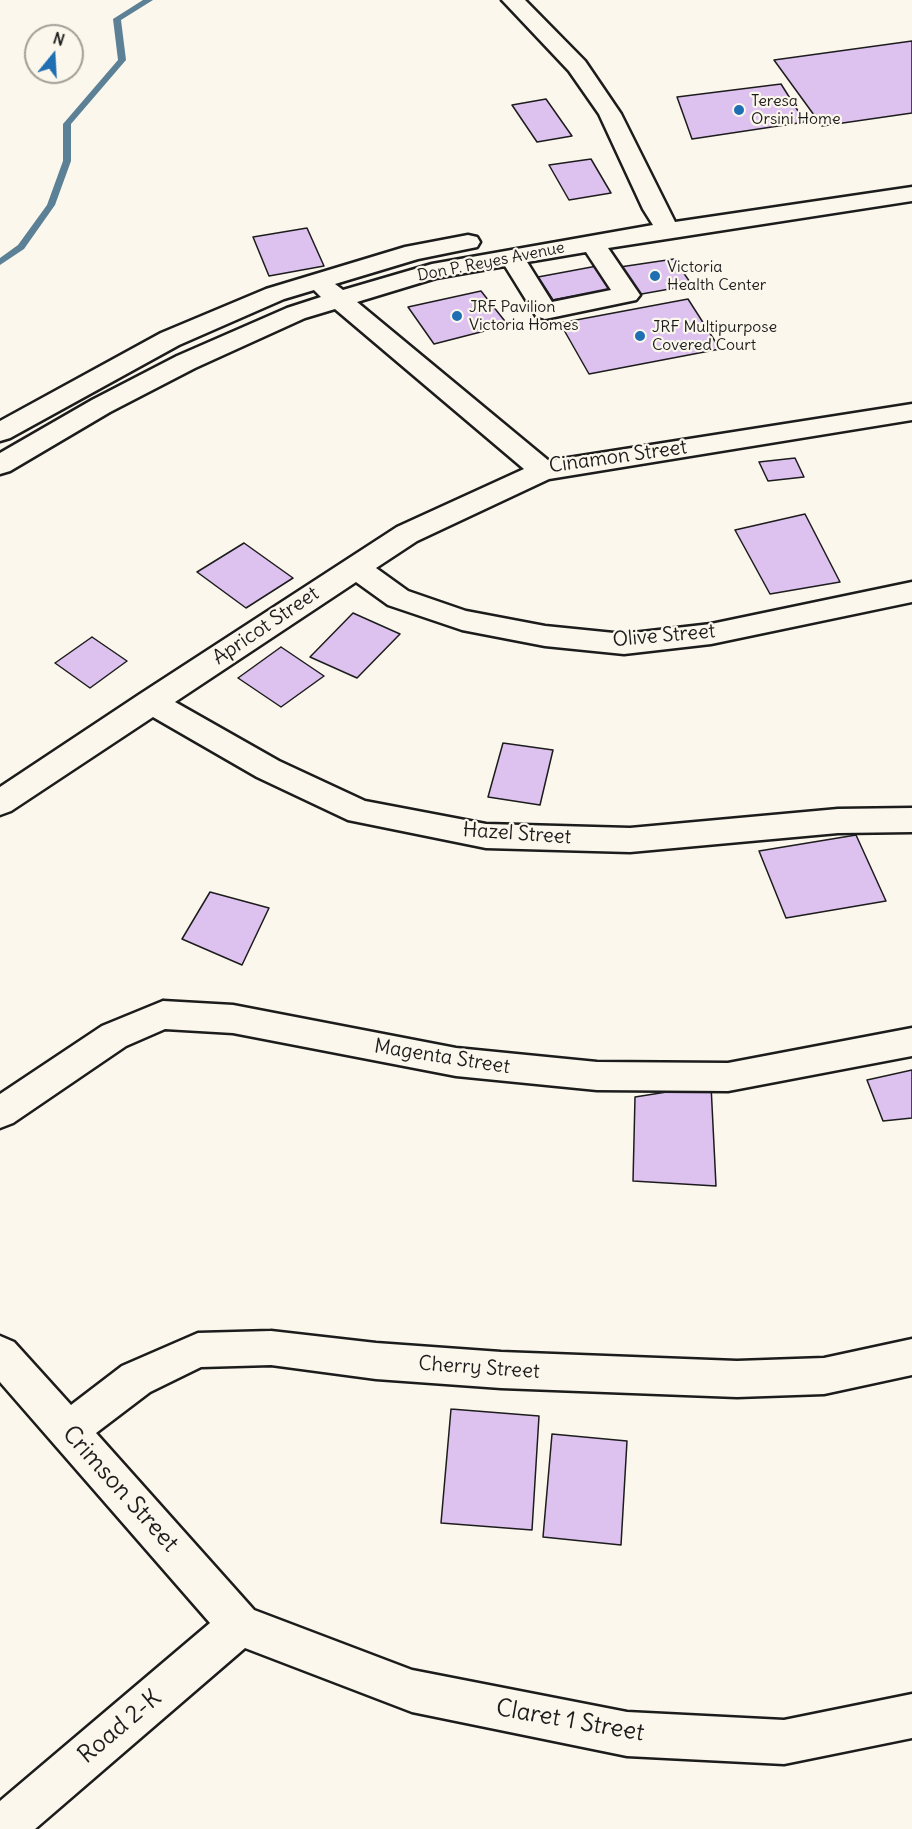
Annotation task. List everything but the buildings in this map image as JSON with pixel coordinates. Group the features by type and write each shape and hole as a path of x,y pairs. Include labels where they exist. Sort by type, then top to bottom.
{"street":[{"path":"513,0 577,66 676,212"},
{"name":"Don P. Reyes Avenue","path":"0,432 170,339 275,294 414,252 676,212 749,196 912,172"},
{"name":"Don P. Reyes Avenue","path":"0,465 101,406 186,362 296,313 432,272 593,243 676,212 912,194"},
{"path":"512,257 545,311 627,295 593,243"},
{"name":"Cinamon Street","path":"316,281 543,471 912,412"},
{"name":"Apricot Street","path":"0,803 407,534 461,507 543,471"},
{"name":"Olive Street","path":"355,567 398,598 462,620 545,636 624,644 711,634 912,592"},
{"name":"Hazel Street","path":"151,702 268,769 359,812 486,836 630,840 838,821 912,820"},
{"name":"Magenta Street","path":"0,1113 114,1036 163,1015 233,1019 456,1062 597,1076 728,1077 912,1042"},
{"name":"Cherry Street","path":"68,1431 136,1379 198,1350 271,1347 376,1361 501,1370 737,1379 825,1376 912,1357"},
{"name":"Crimson Street","path":"0,1354 240,1625"},
{"name":"Claret 1 Street","path":"240,1625 412,1691 627,1734 784,1742 912,1716"},
{"name":"Road 2-K","path":"1,1829 240,1625"}],"waterway":[{"path":"0,262 21,247 51,205 67,161 67,124 122,60 117,19 149,0"}],"place":[{"name":"Teresa Orsini Home","path":"739,110"},
{"name":"Victoria Health Center","path":"655,276"},
{"name":"JRF Pavilion Victoria Homes","path":"457,316"},
{"name":"JRF Multipurpose Covered Court","path":"640,336"}]}
